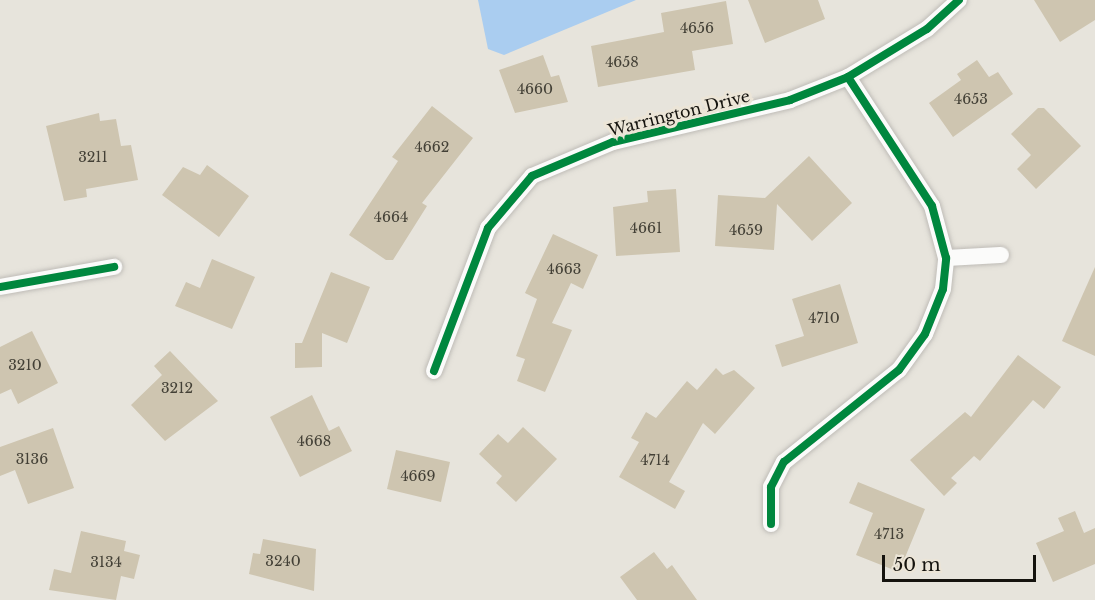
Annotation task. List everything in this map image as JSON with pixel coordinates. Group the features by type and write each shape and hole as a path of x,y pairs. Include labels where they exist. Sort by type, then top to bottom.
{"street":[{"name":"Warrington Drive","path":"434,371 488,228 532,176 613,142 790,100 848,77 927,29 959,0"},
{"path":"771,524 771,487 784,462 876,390 916,351 943,289 946,258 932,206 848,77"},
{"path":"946,258 1001,255"},
{"path":"0,287 114,267"}],"water":[{"path":"478,0 636,0 504,55 488,49"}],"building":[{"path":"748,0 818,0 825,19 765,43"},
{"path":"1034,0 1095,0 1095,20 1060,42"},
{"path":"726,1 733,44 692,51 695,70 598,87 591,46 664,32 661,13"},
{"path":"543,55 551,77 559,75 568,102 515,113 499,70"},
{"path":"977,60 989,77 998,72 1013,94 953,137 929,103 961,80 957,74"},
{"path":"432,106 473,138 422,203 427,206 393,260 386,260 349,235 398,161 392,157"},
{"path":"1038,108 1044,108 1081,146 1036,189 1017,169 1031,155 1011,134"},
{"path":"99,113 100,121 116,119 121,146 131,145 138,180 86,189 87,197 64,201 46,126"},
{"path":"809,156 852,203 812,241 777,204 774,250 715,246 718,195 765,198"},
{"path":"207,165 249,196 219,237 162,195 183,167 200,175"},
{"path":"676,189 680,252 616,256 613,207 648,202 647,191"},
{"path":"553,234 598,255 583,289 571,283 552,323 572,330 545,392 517,381 525,359 516,356 537,299 525,293"},
{"path":"212,259 255,277 232,329 175,306 186,282 200,288"},
{"path":"1095,267 1095,356 1062,341"},
{"path":"331,272 370,287 347,343 322,333 322,367 295,368 295,343 302,343"},
{"path":"840,284 858,343 782,367 775,345 804,336 792,299"},
{"path":"32,331 58,383 18,404 11,389 0,394 0,347"},
{"path":"170,351 218,401 165,441 131,405 162,375 154,366"},
{"path":"1018,355 1061,387 1044,409 1033,400 980,461 974,456 951,478 957,483 944,496 910,460 965,412 971,417"},
{"path":"716,368 723,375 734,370 755,388 715,434 703,423 669,482 685,491 675,509 619,477 639,442 631,438 646,412 656,418 687,381 697,390"},
{"path":"312,395 329,431 339,426 352,451 300,477 270,417"},
{"path":"523,427 557,459 516,502 496,483 502,476 479,454 498,434 508,443"},
{"path":"53,428 74,488 28,504 15,470 0,476 0,447"},
{"path":"396,450 450,462 441,502 387,489"},
{"path":"858,482 925,509 899,572 856,555 873,513 849,503"},
{"path":"1075,511 1084,533 1095,528 1095,564 1053,582 1036,543 1064,531 1058,518"},
{"path":"81,531 126,541 124,551 140,555 134,579 121,576 116,600 49,590 54,569 71,573"},
{"path":"263,539 316,549 314,591 249,574 253,553 260,554"},
{"path":"654,552 667,569 672,565 697,600 637,600 620,577"}],"cycle path":[{"path":"434,371 488,228 532,176 613,142 790,100 848,77 927,29 959,0"},
{"path":"771,524 771,487 784,462 899,370 925,334 943,289 946,258 932,206 848,77"},
{"path":"0,287 114,267"}]}
